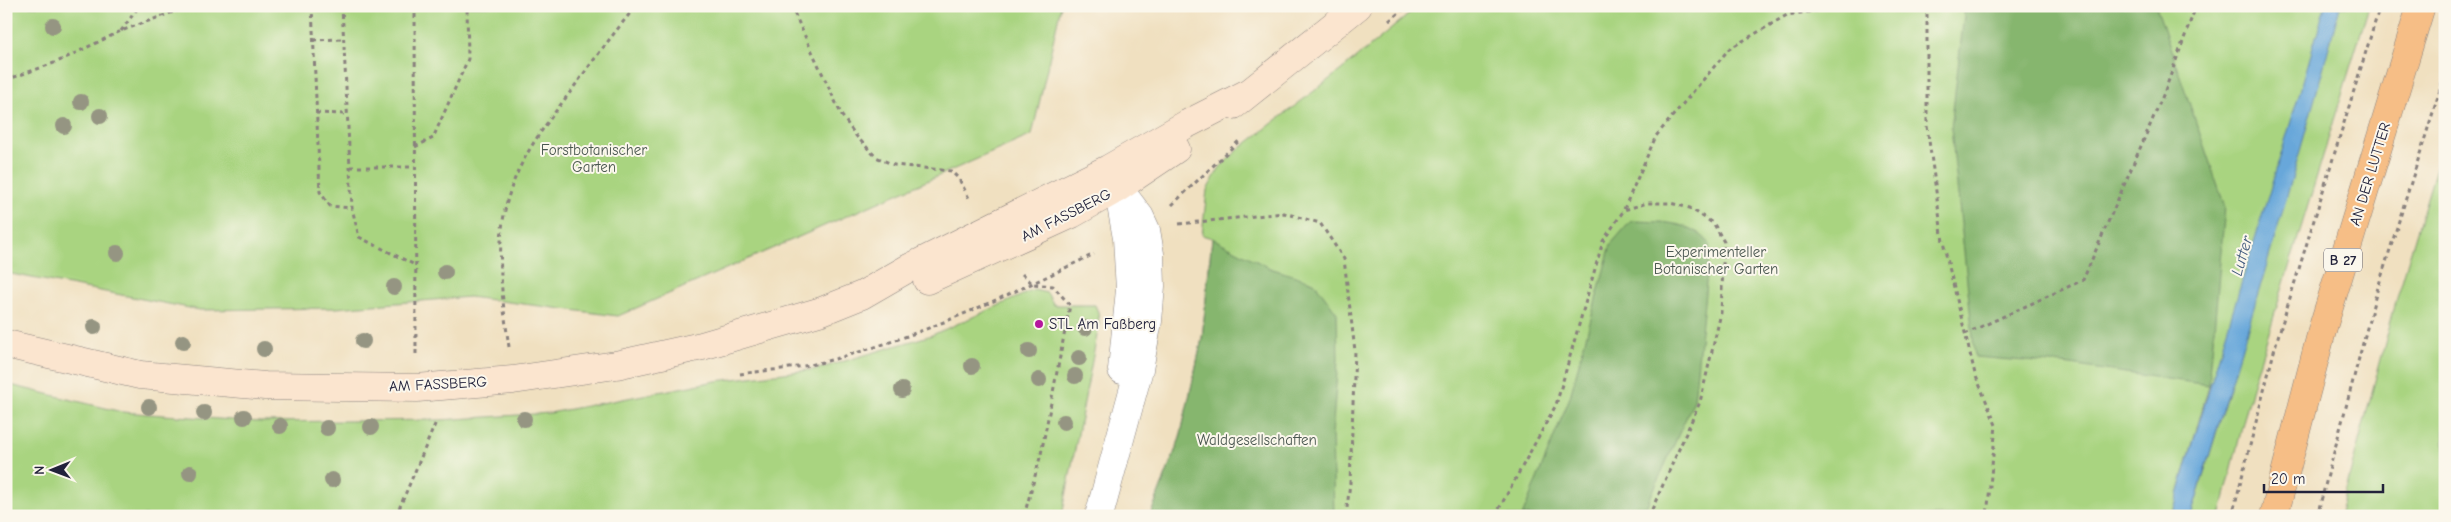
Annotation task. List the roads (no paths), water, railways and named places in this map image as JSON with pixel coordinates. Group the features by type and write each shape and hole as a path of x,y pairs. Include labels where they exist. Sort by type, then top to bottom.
{"main road":[{"name":"AN DER LUTTER","path":"2274,516 2323,327 2421,6"}],"street":[{"name":"AM FASSBERG","path":"6,344 140,375 265,386 417,388 513,380 616,365 702,346 822,311 862,295 907,269 1113,179 1187,124 1248,93 1358,6"},
{"path":"1099,516 1139,369 1148,320 1150,254 1146,230 1140,217 1113,179"},
{"path":"1113,179 1127,238 1130,290 1122,361 1120,434"}],"water":[{"path":"2325,6 2340,6 2249,325 2191,516 2172,516 2209,388"}],"place":[{"name":"STL Am Faßberg","path":"1039,324"}],"park label":[{"name":"Forstbotanischer Garten","path":"594,158"},
{"name":"Experimenteller Botanischer Garten","path":"1716,260"},
{"name":"Waldgesellschaften","path":"1257,440"}],"water label":[{"name":"Lutter","path":"2242,256"}]}
